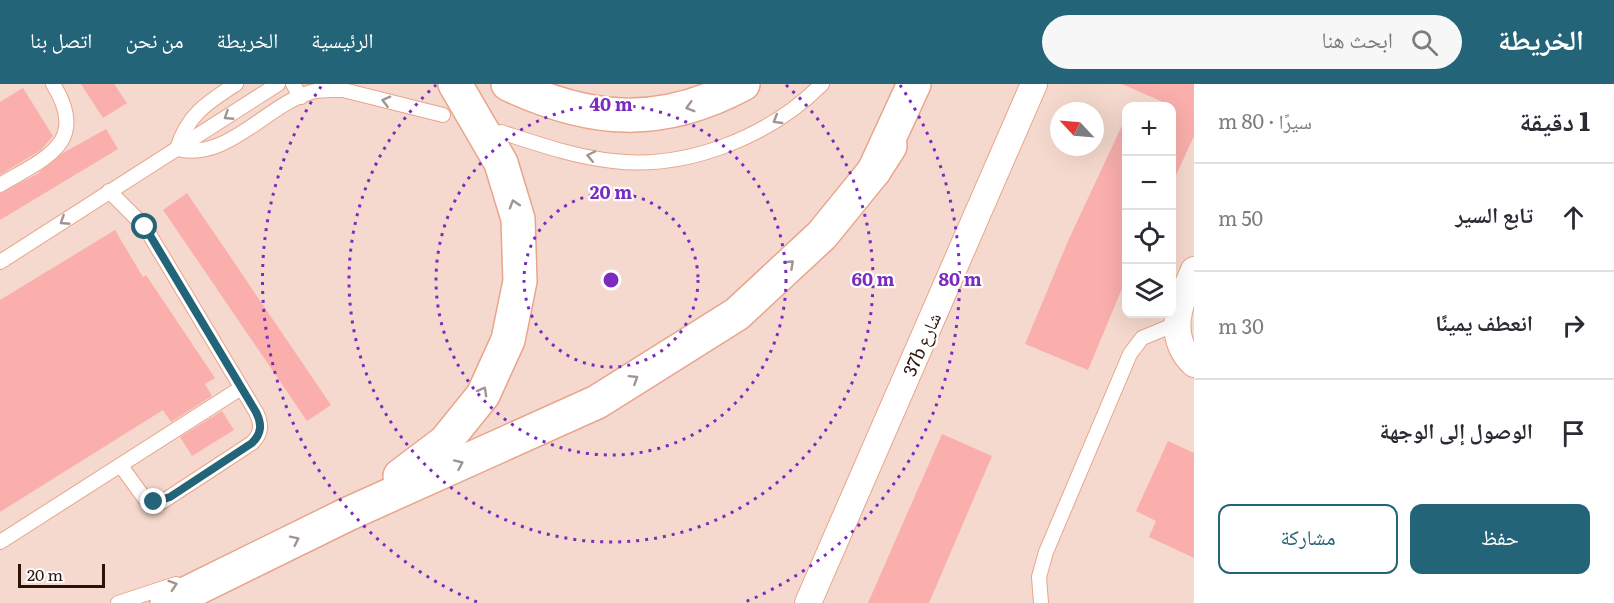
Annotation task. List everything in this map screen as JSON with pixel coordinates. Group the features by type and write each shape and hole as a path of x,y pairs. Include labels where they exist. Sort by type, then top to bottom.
{"main road":[{"path":"348,514 445,442 483,395 508,340 520,281 518,219 501,163 455,84"},
{"path":"508,84 537,98 577,110 618,117 666,114 712,101 743,84"},
{"path":"874,171 914,84"},
{"path":"167,603 348,514 597,402 737,314 822,235 874,171 929,84"}],"street":[{"name":"37b شارع","path":"808,603 1034,84"},
{"path":"1194,270 1179,305 1177,333 1194,364"}],"lane":[{"path":"0,185 57,149 67,133 68,115 53,84"},
{"path":"177,149 186,123 195,112 236,84"},
{"path":"0,262 278,84"},
{"path":"293,84 301,97"},
{"path":"501,132 552,148 614,161 678,159 742,141 800,106 822,84"},
{"path":"177,149 190,152 215,146 301,97 327,89 343,90 442,115"},
{"path":"110,191 145,227 260,420 258,436 162,502 145,499 121,466"},
{"path":"1041,603 1039,577 1046,552 1134,345 1142,338 1177,333"},
{"path":"0,542 241,388"},
{"path":"118,603 266,555"}],"building":[{"path":"81,84 114,84 127,103 103,118"},
{"path":"1122,84 1194,84 1194,136 1176,175 1176,102 1163,102"},
{"path":"23,88 53,136 41,150 0,175 0,102"},
{"path":"1122,126 1122,289 1088,370 1025,344 1068,241"},
{"path":"106,129 118,149 0,220 0,194 37,174 63,153"},
{"path":"187,193 331,405 307,421 163,210"},
{"path":"115,230 143,277 146,275 215,378 205,384 212,396 171,422 163,410 0,512 0,300"},
{"path":"222,411 234,430 192,456 180,437"},
{"path":"942,434 992,456 929,603 868,603"},
{"path":"1168,441 1194,453 1194,558 1149,537 1156,521 1136,511"}],"route":[{"path":"145,227 256,412 261,428 252,443 162,502 154,502"}]}
